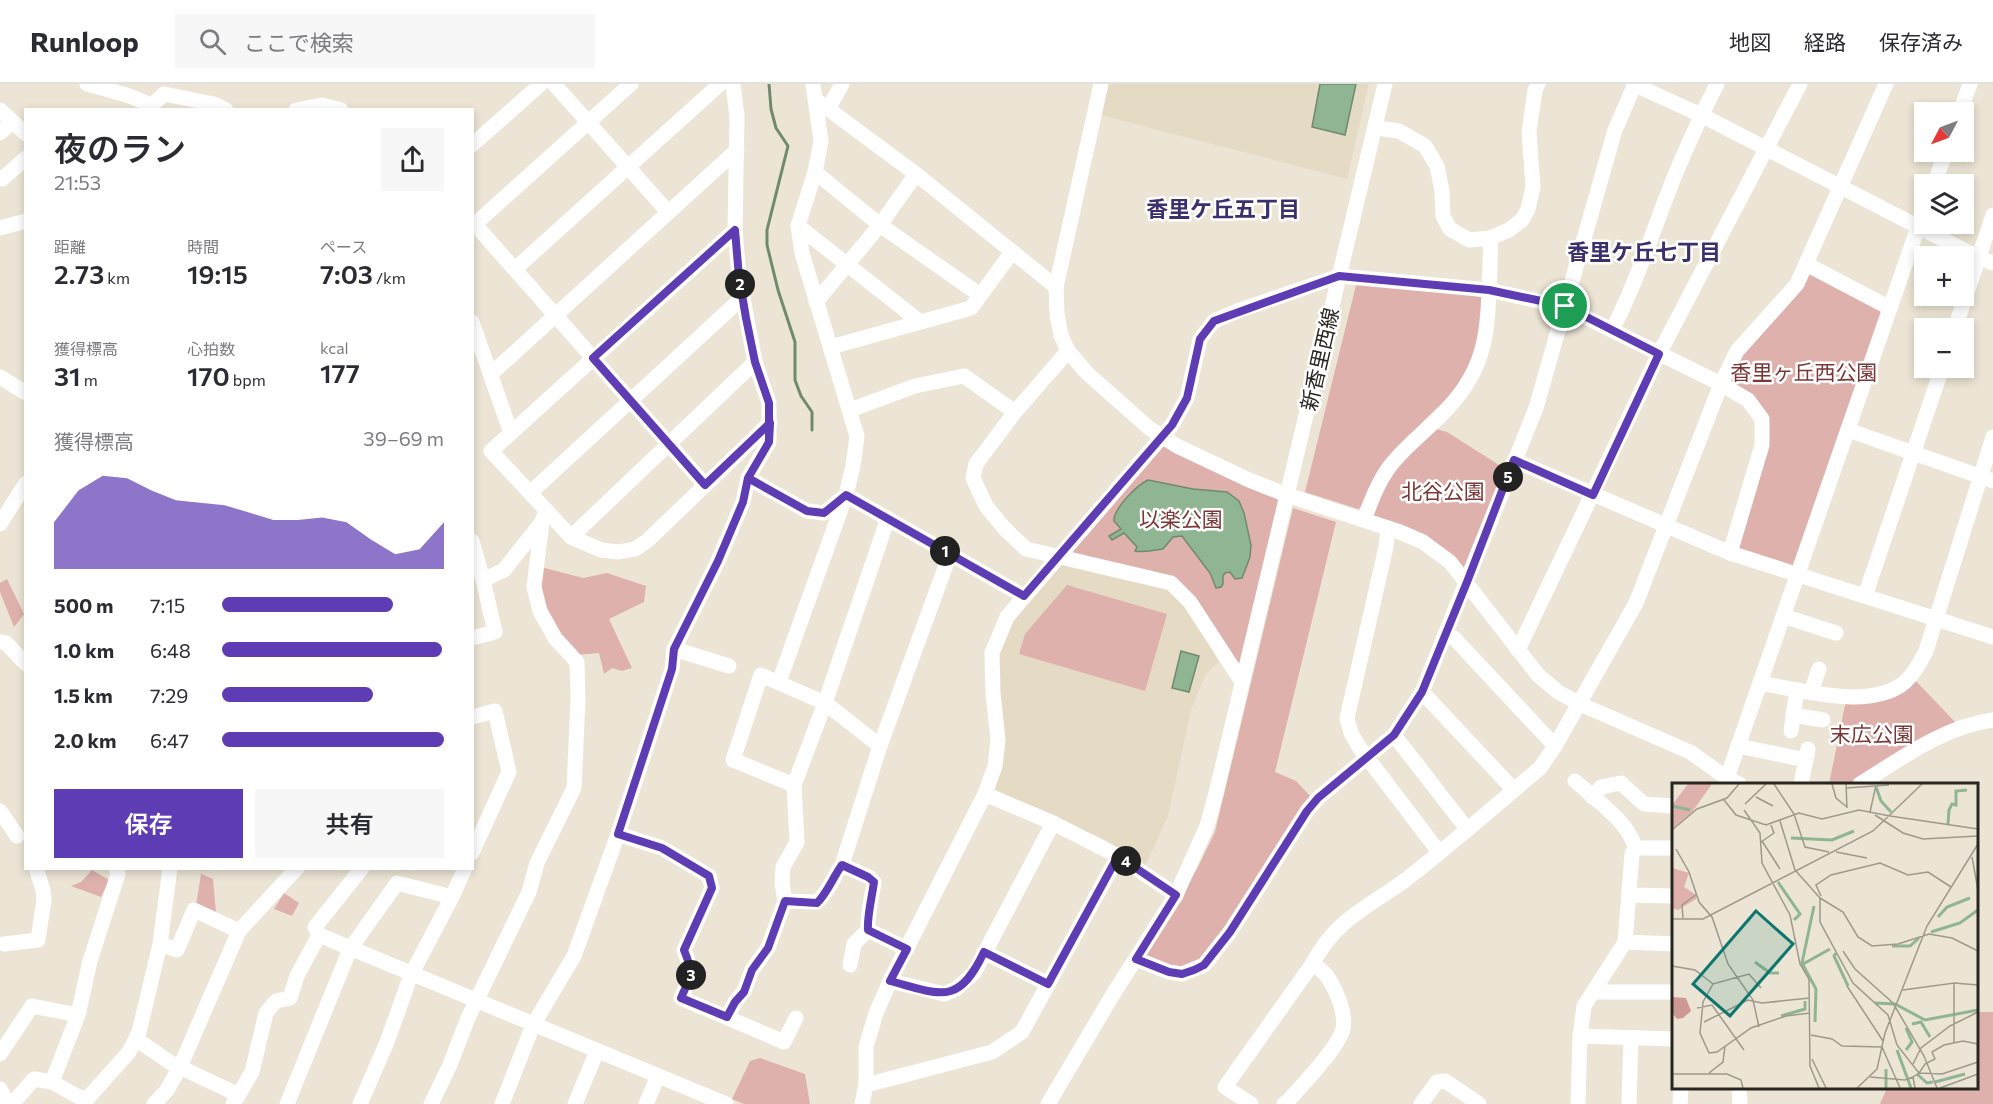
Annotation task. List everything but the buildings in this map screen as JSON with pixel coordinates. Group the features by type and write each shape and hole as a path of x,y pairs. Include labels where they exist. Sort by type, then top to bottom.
{"street":[{"path":"87,84 142,101 152,108 164,94 214,104 222,108"},
{"path":"474,143 541,84"},
{"path":"554,84 668,212"},
{"path":"631,84 474,223 705,485"},
{"path":"515,269 720,84"},
{"path":"502,1104 533,1025 574,956 618,834 672,669 674,649 718,561 743,502 748,478 769,442 769,403 755,362 743,297 735,230 737,117 733,84"},
{"path":"779,682 846,495 857,436 802,254 798,226 815,172 821,141 822,105 813,84"},
{"path":"822,105 842,84"},
{"path":"1101,84 1056,287 1057,314 1061,334 1068,351 1095,381 1162,438 1249,480 1388,528 1423,542 1438,551 1467,582 1538,675 1552,687 1580,704 1690,752 1733,783 1738,747 1916,234"},
{"name":"新香里西線","path":"1048,1104 1176,895 1207,826 1385,84"},
{"path":"1376,128 1399,131 1425,146 1437,166 1442,192 1443,216 1450,229 1469,240 1490,238 1509,230 1522,220 1528,208 1533,187 1529,132 1535,90 1538,84"},
{"path":"1136,959 1175,973 1194,970 1204,965 1230,932 1307,811 1318,798 1394,735 1422,692 1536,408 1615,130 1634,84 1841,186 1914,225"},
{"path":"1612,330 1626,302 1669,190 1717,84"},
{"path":"1518,650 1659,354 1800,84"},
{"path":"1251,1104 1225,1087 1313,963 1321,947 1367,904 1407,879 1540,768 1555,747 1636,603 1721,384 1737,351 1797,284 1886,84"},
{"path":"1964,102 1970,84"},
{"path":"306,108 322,105 333,108"},
{"path":"822,105 916,174 1056,287"},
{"path":"0,110 24,132"},
{"path":"0,133 12,122"},
{"path":"491,374 737,150"},
{"path":"2,179 24,160"},
{"path":"815,172 880,225 980,295"},
{"path":"816,302 880,225 916,174"},
{"path":"1960,318 1986,261 1993,215"},
{"path":"0,228 24,222"},
{"path":"798,226 919,321"},
{"path":"735,230 490,451 530,493 544,516 571,537 601,550 620,552 636,549 647,542 770,423"},
{"path":"1932,234 1986,261"},
{"path":"1364,520 1376,489 1390,466 1449,407 1468,382 1485,342 1490,304 1490,238"},
{"path":"831,347 971,308 1012,252"},
{"path":"1806,264 1890,308"},
{"path":"862,1104 866,1085 866,1047 876,1013 985,795 995,766 998,740 992,653 1007,617 1172,425 1187,398 1200,339 1214,321 1339,276 1489,290 1565,306 1721,384 1748,400 1762,419 1762,445 1730,553"},
{"path":"530,493 743,297"},
{"path":"474,327 511,433"},
{"path":"1068,351 1015,412 976,464 973,478 986,506 1005,530 1026,549 1171,583 1190,602 1242,682"},
{"path":"571,537 755,362"},
{"path":"0,376 24,392"},
{"path":"850,410 915,386 964,376 1015,412"},
{"path":"1865,596 1939,378"},
{"path":"1848,430 1987,479"},
{"path":"1760,683 1855,698 1889,692 1904,682 1916,669 1926,651 1987,479 1993,437"},
{"path":"1514,460 1730,553 1993,637"},
{"path":"748,478 807,511 824,513 846,495"},
{"path":"0,524 24,486"},
{"path":"846,495 1024,596"},
{"path":"483,580 504,570 544,516"},
{"path":"431,1104 476,1002 529,892 537,863 574,788 578,699 577,662 555,638 540,611 534,587 544,516"},
{"path":"727,1017 735,1002 744,992 752,970 768,948 785,901 782,883 783,867 797,842 794,785 825,703 888,519"},
{"path":"1388,528 1386,547 1347,717 1351,733 1367,757 1439,852"},
{"path":"474,548 495,632 474,637"},
{"path":"785,901 817,903 825,895 842,865 880,746 950,554"},
{"path":"1783,616 1836,633"},
{"path":"1445,635 1454,638 1555,747"},
{"path":"0,642 6,643 24,662"},
{"path":"674,649 729,666"},
{"path":"1791,731 1793,715 1804,691 1819,669"},
{"path":"794,785 733,760 761,675 825,703 880,746"},
{"path":"1422,692 1514,790"},
{"path":"474,716 495,711 508,772 474,848"},
{"path":"1793,715 1823,720"},
{"path":"1862,783 1929,742 1957,729 1993,720"},
{"path":"1394,735 1467,829"},
{"path":"1738,747 1807,754 1802,783"},
{"path":"1575,781 1626,828 1635,848 1632,854 1625,942 1584,1006 1580,1036 1578,1104"},
{"path":"1592,797 1600,787 1621,783 1644,804 1672,806"},
{"path":"985,795 1053,823 1118,856 1176,895"},
{"path":"0,811 17,836"},
{"path":"890,981 944,994 956,988 974,973 1053,823"},
{"path":"618,834 662,848 709,876 712,888 684,950 692,968 681,998 784,1042 796,1018"},
{"path":"1635,848 1672,848"},
{"path":"866,1085 992,1052 1022,1032 1118,856"},
{"path":"842,865 874,882 872,907 867,921 868,930"},
{"path":"1,948 38,940 44,900 37,870"},
{"path":"52,1082 78,1015 90,961 118,874 117,870"},
{"path":"0,1089 10,1104 34,1079 52,1082 87,1099 129,1052 136,1039 160,944 170,870"},
{"path":"154,1104 167,1090 180,1067 239,931 295,870"},
{"path":"356,870 341,896 315,927 319,935 720,1103"},
{"path":"360,1104 387,1042 411,975 464,870"},
{"path":"287,1104 350,949 397,883 452,897"},
{"path":"1629,895 1672,896"},
{"path":"160,944 177,950 194,910 239,931"},
{"path":"868,930 907,949"},
{"path":"850,964 854,944 868,930"},
{"path":"136,1039 236,1100 252,1072 266,1013 276,1001 290,998 297,976 319,935"},
{"path":"1625,942 1672,944"},
{"path":"984,952 1048,984"},
{"path":"1284,1104 1336,1042 1343,1028 1343,1014 1338,996 1328,977 1313,963"},
{"path":"1593,992 1672,992"},
{"path":"0,1054 32,1006 78,1015"},
{"path":"1580,1036 1672,1039"},
{"path":"1629,1104 1631,1038"},
{"path":"575,1104 597,1051"},
{"path":"646,1104 658,1076"},
{"path":"1421,1104 1437,1082 1445,1081 1479,1104"},
{"path":"1680,1104 1681,1089"},
{"path":"1739,1089 1740,1104"}],"shaded area":[{"path":"1102,84 1369,84 1347,179 1096,114"},
{"path":"1320,84 1356,84 1345,135 1312,127"},
{"path":"1148,480 1193,489 1227,492 1239,501 1251,545 1250,557 1242,578 1235,579 1230,572 1225,573 1223,584 1216,588 1210,573 1182,536 1173,537 1163,549 1145,552 1135,551 1137,547 1124,533 1112,540 1109,536 1121,529 1114,521 1117,510 1132,492"},
{"path":"1060,562 1169,587 1187,605 1219,662 1206,674 1191,710 1168,816 1145,866 1102,838 994,794 992,787 997,654 1012,619"},
{"path":"1181,651 1199,656 1189,692 1172,688"}],"green space":[{"name":"香里ヶ丘西公園","path":"1808,273 1880,309 1882,315 1796,569 1734,549 1767,425 1724,383 1733,365"},
{"path":"1357,281 1483,297 1476,345 1460,381 1448,397 1398,449 1358,509 1305,492"},
{"name":"北谷公園","path":"1433,428 1447,432 1507,470 1466,576 1368,518 1384,482"},
{"name":"以楽公園","path":"1162,438 1287,495 1243,678 1171,583 1061,555"},
{"path":"1293,508 1336,522 1275,772 1296,781 1312,798 1208,955 1181,969 1142,957 1197,869 1215,832"},
{"path":"541,567 583,578 607,573 646,586 644,602 609,619 632,668 622,671 612,668 604,674 599,653 576,655 558,638 538,589"},
{"path":"7,579 24,614 14,627 0,592 0,583"},
{"path":"1067,585 1167,614 1145,691 1019,654 1025,634"},
{"name":"末広公園","path":"1914,679 1957,724 1852,783 1829,783 1846,700"},
{"path":"92,870 109,880 101,897 71,886 81,882"},
{"path":"201,874 213,879 216,913 196,905"},
{"path":"284,893 299,903 292,916 274,909"},
{"path":"1978,1012 1993,1012 1993,1104 1880,1104 1887,1089 1978,1089"},
{"path":"760,1058 805,1074 810,1104 744,1104 732,1099 750,1061"}],"waterway":[{"path":"769,84 771,109 776,128 788,146 767,230 767,245 778,290 795,342 795,380 801,396 812,412 812,430"}],"district":[{"name":"香里ケ丘五丁目","path":"1223,208"},
{"name":"香里ケ丘七丁目","path":"1644,251"}],"route":[{"path":"1565,306 1489,290 1339,276 1214,321 1200,339 1187,398 1172,425 1024,596 846,495 824,513 807,511 748,478 769,442 770,423 705,485 593,358 735,230 739,277 746,318 755,362 769,403 770,423 769,442 748,478 743,502 718,561 674,649 672,669 618,834 662,848 709,876 712,888 684,950 692,968 681,998 727,1017 735,1002 744,992 752,970 768,948 785,901 817,903 825,895 842,865 874,882 872,907 867,921 868,930 907,949 890,981 944,994 956,988 974,973 984,952 1048,984 1118,856 1176,895 1136,959 1169,972 1182,974 1204,965 1230,932 1307,811 1318,798 1394,735 1422,692 1514,460 1593,495 1659,354 1565,306"}]}
